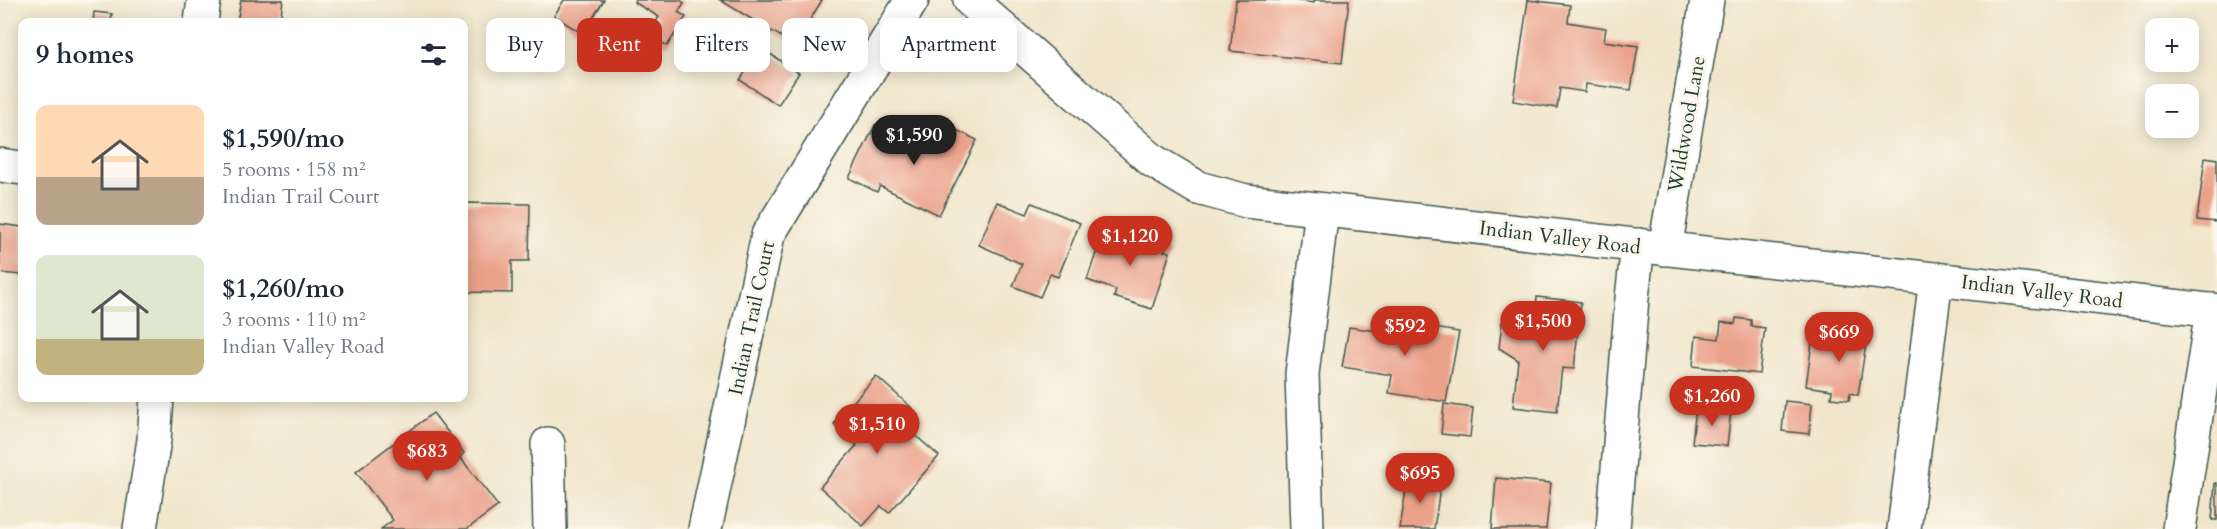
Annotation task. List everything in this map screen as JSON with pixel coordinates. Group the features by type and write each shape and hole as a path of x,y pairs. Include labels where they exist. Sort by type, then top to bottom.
{"street":[{"path":"202,18 204,0"},
{"name":"Indian Trail Court","path":"705,529 768,235 912,0"},
{"name":"Indian Valley Road","path":"970,0 1153,161 1198,188 1246,201 2214,310"},
{"name":"Wildwood Lane","path":"1613,529 1632,297 1652,247 1707,0"},
{"path":"0,165 18,167"},
{"path":"1307,529 1302,374 1322,210"},
{"path":"1904,529 1936,279"},
{"path":"2179,529 2214,310"},
{"path":"140,529 154,440 157,402"},
{"path":"548,444 550,529"}],"building":[{"path":"241,0 283,0 281,18 238,18"},
{"path":"564,0 604,0 593,18 577,18 577,30 565,23 565,18 554,16"},
{"path":"635,0 680,0 684,3 678,12 686,17 674,18 674,35 667,46 662,43 662,18 658,18 634,2"},
{"path":"720,0 822,0 811,18 782,18 782,37 770,30 770,18 750,18"},
{"path":"1236,0 1291,0 1314,3 1314,0 1349,0 1342,63 1230,51"},
{"path":"1528,0 1570,5 1568,22 1606,28 1604,41 1638,46 1631,90 1586,84 1585,92 1560,88 1557,108 1513,101"},
{"path":"94,12 112,14 112,18 93,18"},
{"path":"770,54 782,62 782,72 799,73 778,105 740,80 745,72 770,72"},
{"path":"942,123 977,140 939,215 880,186 877,192 849,178 875,125 927,151"},
{"path":"2205,157 2217,159 2217,222 2197,220"},
{"path":"997,202 1027,214 1032,203 1080,223 1058,277 1050,274 1040,297 1013,286 1022,264 979,245"},
{"path":"468,203 530,204 529,261 512,261 512,293 468,292"},
{"path":"0,224 18,226 18,275 0,273"},
{"path":"1104,229 1137,240 1138,236 1167,245 1164,251 1170,252 1152,309 1114,297 1116,290 1087,280"},
{"path":"1537,297 1581,302 1574,369 1562,368 1557,412 1513,407 1518,360 1499,348 1502,322 1534,325"},
{"path":"1736,318 1751,320 1751,326 1765,328 1759,374 1693,366 1696,336 1719,339 1721,322 1735,324"},
{"path":"1380,319 1459,332 1446,402 1389,393 1392,375 1342,367 1349,327 1377,331"},
{"path":"1835,326 1868,331 1858,395 1850,393 1849,400 1831,398 1832,390 1806,386 1812,342 1832,345"},
{"path":"876,376 911,407 899,421 939,456 889,513 881,506 863,526 820,487 857,445 834,424"},
{"path":"1785,401 1812,404 1809,434 1782,431"},
{"path":"1444,404 1473,408 1470,437 1441,434"},
{"path":"1696,408 1731,411 1727,446 1692,443"},
{"path":"433,413 464,453 460,457 498,506 467,529 381,529 393,520 356,472"},
{"path":"1408,476 1441,481 1434,529 1400,529"},
{"path":"1496,478 1551,483 1546,529 1492,529"},
{"path":"2215,483 2217,483 2217,520 2212,520"}]}
